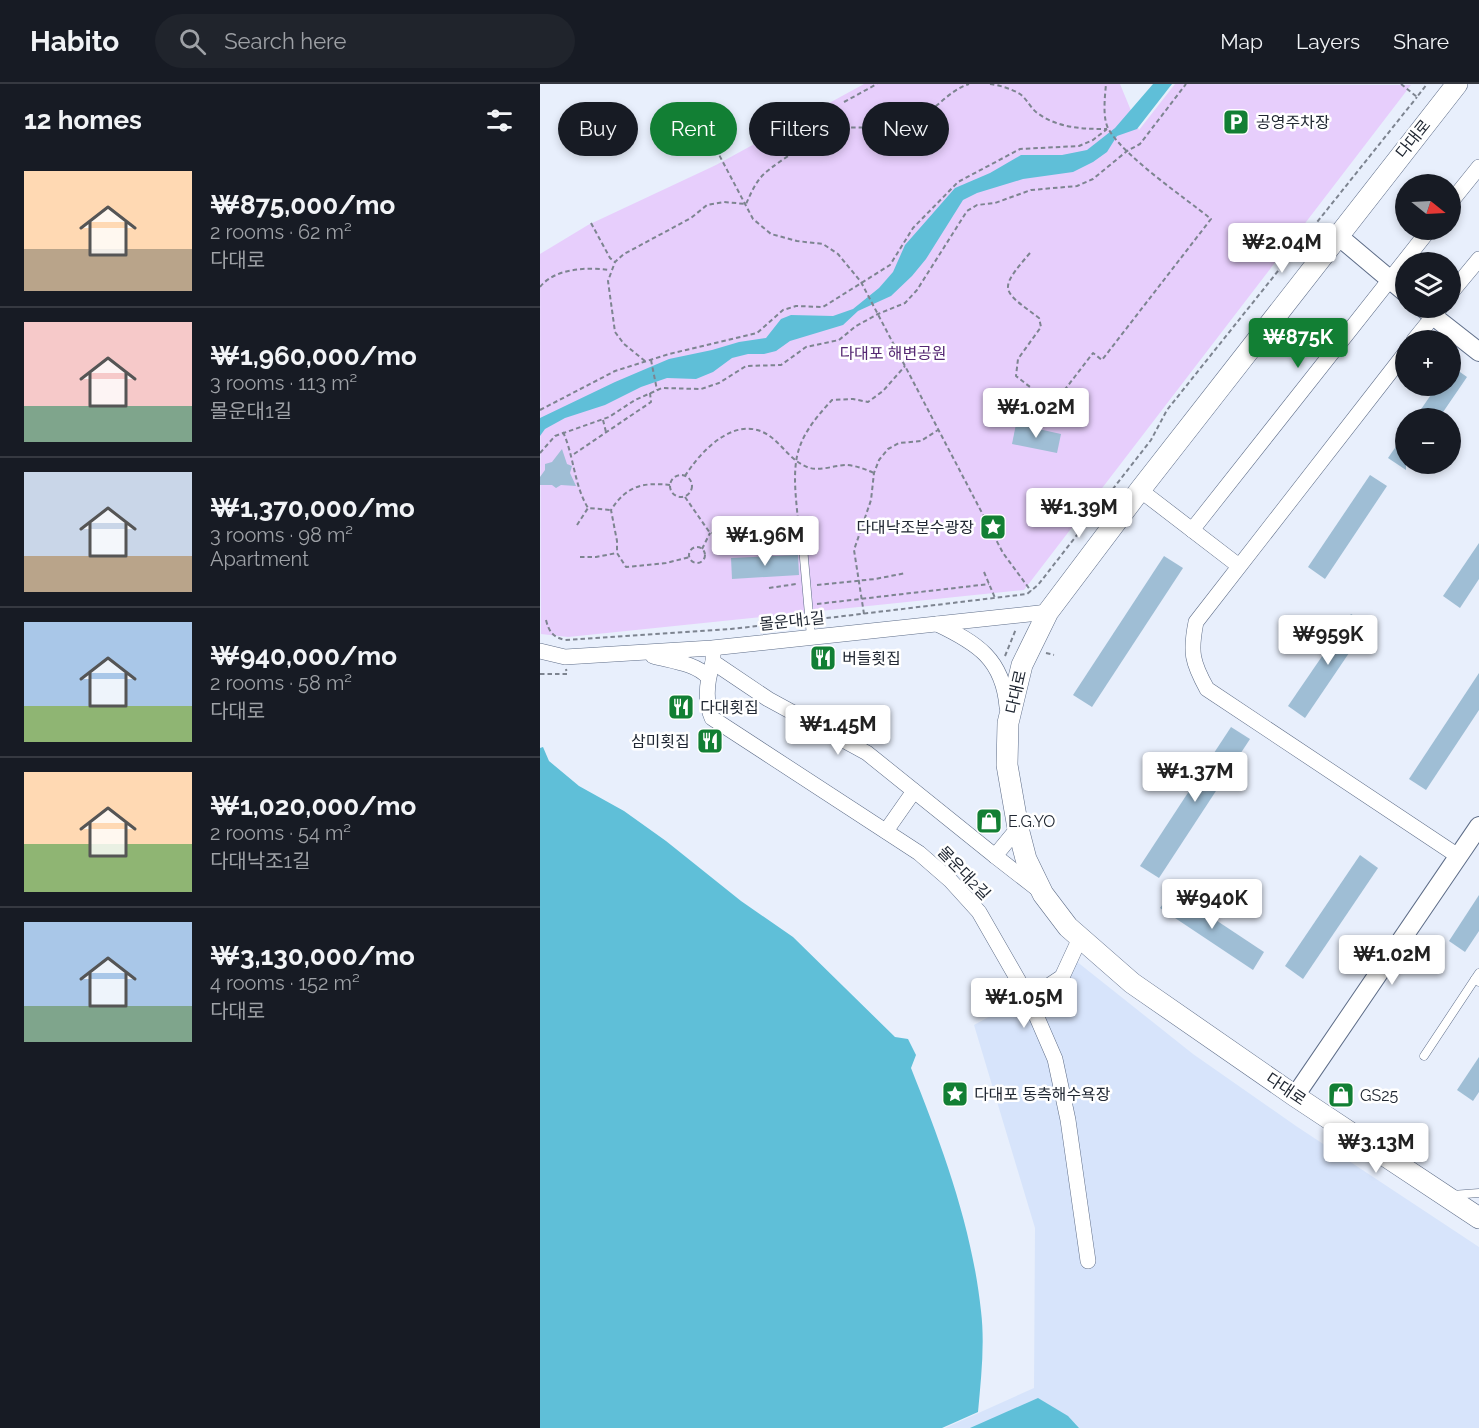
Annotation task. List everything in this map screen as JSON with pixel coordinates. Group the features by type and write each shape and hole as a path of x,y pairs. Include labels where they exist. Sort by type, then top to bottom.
{"main road":[{"name":"다대로","path":"1457,84 1337,235 1048,612 1022,665 1008,723 1007,765 1026,859 1044,894 1068,927 1132,983 1295,1096 1479,1218"}],"street":[{"path":"1461,189 1479,166"},
{"path":"1337,235 1395,285"},
{"path":"1192,530 1421,240"},
{"path":"1461,281 1479,259"},
{"path":"1441,318 1479,352"},
{"path":"1395,365 1196,622 1191,646 1197,671 1208,688 1458,855"},
{"path":"1140,490 1239,566"},
{"name":"몰운대1길","path":"540,652 565,657 639,653 713,655 812,637 1048,612"},
{"path":"937,624 968,639 983,650 1006,689 1008,723"},
{"path":"639,653 693,667 708,677"},
{"path":"708,677 713,655 768,699 867,753 1044,894"},
{"name":"몰운대2길","path":"708,677 708,707 712,718 919,853 950,880 979,912 1029,999 1055,1059 1068,1120 1088,1262"},
{"path":"886,831 914,790"},
{"path":"1295,1096 1479,826"},
{"path":"995,856 1018,828"},
{"path":"1029,999 1062,977 1080,938"}],"lane":[{"path":"740,549 798,543 803,547 812,637"},
{"path":"540,644 540,652"},
{"path":"1424,1056 1478,978"},
{"path":"1445,1196 1479,1193"}],"path":[{"path":"844,102 878,84"},
{"path":"746,204 765,173 817,138 836,128 865,126 889,128 911,122 932,111 949,94 969,84"},
{"path":"990,84 999,85 1021,94 1035,111 1055,123 1076,129 1107,129"},
{"path":"1030,253 1009,278 1007,288 1009,296 1039,318 1041,327 1018,359 1016,376 1053,405 1093,353 1102,360 1211,219 1127,151 1107,129 1104,99 1106,84"},
{"path":"540,453 555,436 603,419 657,390 700,389 719,383 746,366 781,365 806,348 839,340 856,326 905,303 917,290 968,211 977,205 995,202 1031,190 1077,186 1093,178 1127,151 1140,144 1186,84"},
{"path":"1401,84 1417,97"},
{"path":"546,620 548,630 555,638 585,640 810,620 1027,594 1038,585 1150,440 1167,410 1427,84"},
{"path":"540,410 615,371 757,333 783,310 796,306 823,307 890,265 913,228 958,182 1020,149 1079,146 1093,140 1107,129"},
{"path":"720,156 753,219 771,234 797,241 823,244 838,254 861,282 1003,553 1031,591"},
{"path":"646,361 624,344 615,332 608,281 610,270 615,262 658,234 691,218 707,205 724,202 746,204"},
{"path":"591,223 610,258 615,262"},
{"path":"540,287 546,279 564,273 593,268 610,270"},
{"path":"651,360 657,390"},
{"path":"799,538 798,462 800,447 819,415 832,400 853,399 868,402 883,391 905,366"},
{"path":"572,454 651,402 650,393"},
{"path":"603,419 606,432"},
{"path":"686,476 693,463 719,438 733,431 750,429 760,430 770,436 798,462 812,468 846,465 874,473"},
{"path":"864,614 854,550 871,500 874,473 879,460 888,449 899,443 921,441 938,429"},
{"path":"563,432 572,454 580,495 588,508"},
{"path":"686,476 692,485 691,491 684,497 676,497 671,493 670,485 674,477 686,476"},
{"path":"610,510 626,493 638,485 651,482 670,485"},
{"path":"684,497 710,533"},
{"path":"588,508 610,510"},
{"path":"578,525 588,508"},
{"path":"610,510 617,541 617,553 626,567 666,563 690,557"},
{"path":"710,533 799,525"},
{"path":"702,549 710,533"},
{"path":"690,557 692,550 702,549"},
{"path":"690,557 695,563 703,561 705,553 702,549"},
{"path":"580,557 617,553"},
{"path":"984,572 995,598"},
{"path":"769,588 860,581 906,573"},
{"path":"808,603 893,596 990,584"},
{"path":"1024,604 1027,594"},
{"path":"1003,659 1012,644 1018,624"},
{"path":"540,674 567,674 565,657"}],"shaded area":[{"path":"1071,957 1193,1054 1296,1126 1479,1247 1479,1428 945,1428 1034,1388 1035,1228 974,1025 1047,985 1063,959"}],"green space":[{"name":"다대포 해변공원","path":"864,84 1120,84 1139,130 1175,84 1411,85 1024,590 568,637 541,634 540,254 588,225 732,156 737,156 737,154 749,147 749,156 850,156 850,102 831,102"}],"water":[{"path":"1153,84 1172,84 1137,129 1117,136 1107,152 1073,172 1023,179 977,193 963,200 926,259 912,276 891,296 858,311 843,325 790,341 776,351 732,358 713,372 696,379 667,378 641,387 605,405 565,418 545,429 540,436 540,418 669,359 739,342 766,338 781,319 791,315 833,316 853,309 879,288 893,272 905,245 955,188 990,173 1021,155 1062,155 1087,150 1115,128"},
{"path":"543,747 549,761 579,786 624,811 666,841 741,901 793,937 895,1037 908,1039 916,1055 911,1068 954,1187 977,1279 983,1336 978,1412 942,1428 540,1428 540,748"},
{"path":"1038,1398 1068,1416 1079,1428 970,1428"}],"building":[{"path":"1461,373 1467,377 1461,386"},
{"path":"1430,396 1454,396 1446,408 1422,408"},
{"path":"1016,424 1061,434 1057,453 1012,444"},
{"path":"1395,448 1395,463 1388,458"},
{"path":"562,449 567,464 572,466 570,473 576,486 561,485 556,488 552,485 540,485 540,477 545,470 545,464 552,462"},
{"path":"1370,475 1387,486 1325,579 1308,567"},
{"path":"1479,543 1479,579 1460,608 1443,596"},
{"path":"798,555 799,575 732,579 731,558"},
{"path":"1164,556 1183,568 1092,707 1073,695"},
{"path":"1351,614 1368,625 1305,718 1288,706"},
{"path":"1479,673 1479,710 1426,790 1409,779"},
{"path":"1231,727 1250,739 1159,878 1140,866"},
{"path":"1360,855 1378,868 1303,979 1285,966"},
{"path":"1172,891 1264,952 1253,970 1160,908"},
{"path":"1479,895 1479,931 1465,952 1449,941"},
{"path":"1479,1057 1479,1092 1473,1101 1457,1090"}],"place":[{"name":"공영주차장","path":"1236,122"},
{"name":"다대낙조분수광장","path":"993,527"},
{"name":"버들횟집","path":"823,658"},
{"name":"다대횟집","path":"681,707"},
{"name":"삼미횟집","path":"710,741"},
{"name":"E.G.YO","path":"989,821"},
{"name":"다대포 동측해수욕장","path":"955,1094"},
{"name":"GS25","path":"1341,1095"}]}
